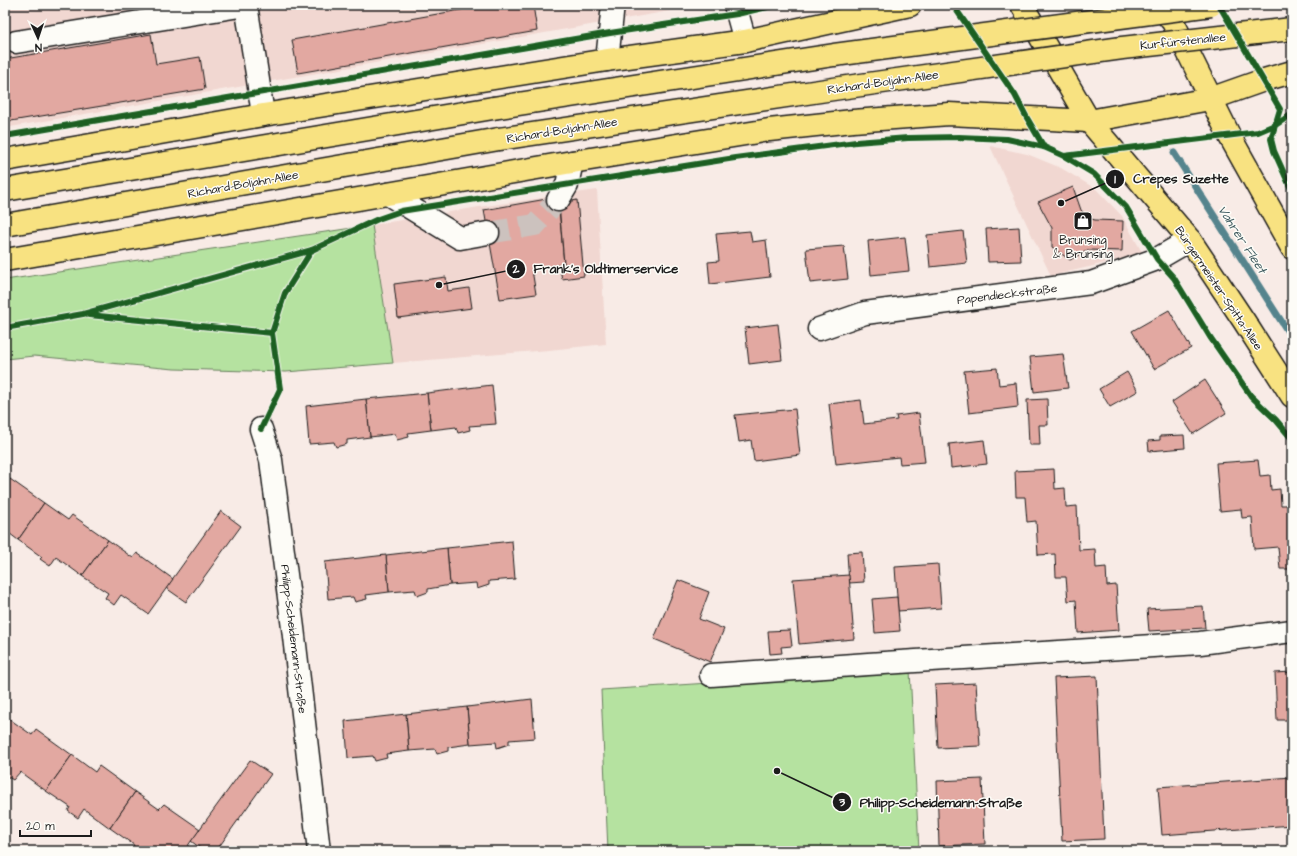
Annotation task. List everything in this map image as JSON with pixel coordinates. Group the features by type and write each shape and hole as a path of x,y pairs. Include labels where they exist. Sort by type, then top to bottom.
{"main road":[{"path":"5,160 263,115 607,60 745,41 910,5"},
{"name":"Bürgermeister-Spitta-Allee","path":"1022,5 1089,121 1190,240 1292,396"},
{"path":"1159,5 1173,22 1236,149 1292,248"},
{"path":"5,190 494,108 834,56 1211,5"},
{"name":"Kurfürstenallee","path":"1122,48 1292,29"},
{"name":"Richard-Boljahn-Allee","path":"5,225 499,139 1122,48"},
{"path":"5,260 572,162 769,130 853,120 949,114 1089,121 1210,99 1292,72"}],"street":[{"path":"16,42 246,5 263,115"},
{"path":"607,60 613,5"},
{"path":"735,5 745,41"},
{"path":"558,200 567,185 572,162"},
{"path":"388,194 460,238 488,233"},
{"name":"Papendieckstraße","path":"819,329 865,313 1091,283 1157,259 1190,240"},
{"name":"Philipp-Scheidemann-Straße","path":"260,429 271,460 293,628 319,851"},
{"path":"711,675 1192,644 1292,631"}],"shaded area":[{"path":"5,5 704,5 5,128"},
{"path":"990,146 1027,154 1061,168 1096,189 1122,216 1143,254 1051,276"},
{"path":"597,190 606,344 393,363 372,225 479,207"}],"green space":[{"path":"372,225 393,363 286,372 174,369 34,356 5,359 5,280"},
{"path":"910,670 919,851 608,851 601,690"}],"building":[{"path":"488,5 533,5 537,31 298,73 292,40"},
{"path":"151,34 156,64 200,57 205,89 5,122 5,59"},
{"path":"1073,187 1081,210 1088,218 1095,220 1123,221 1122,251 1088,250 1070,260 1052,247 1052,228 1038,202"},
{"path":"558,197 564,264 532,270 536,294 500,299 484,210"},
{"path":"577,200 584,276 562,279 559,265 564,264 559,204"},
{"path":"1019,227 1021,261 988,262 986,229"},
{"path":"750,231 752,242 766,240 770,277 710,284 708,262 719,261 716,234"},
{"path":"963,231 967,263 930,267 927,235"},
{"path":"905,237 909,271 871,275 868,241"},
{"path":"844,246 848,279 810,283 806,249"},
{"path":"446,277 448,291 469,288 472,308 398,318 394,284"},
{"path":"1169,310 1191,348 1154,369 1132,331"},
{"path":"778,324 782,360 749,364 745,328"},
{"path":"1063,354 1068,388 1034,392 1030,357"},
{"path":"997,368 999,385 1016,383 1018,407 969,413 964,371"},
{"path":"1127,372 1138,391 1110,407 1099,389"},
{"path":"1205,380 1226,413 1193,434 1172,402"},
{"path":"492,385 496,424 469,426 470,430 458,433 456,427 431,430 427,393"},
{"path":"427,393 431,430 408,433 409,437 397,440 395,434 370,437 366,399"},
{"path":"366,399 370,437 347,440 347,444 336,447 334,442 309,444 306,406"},
{"path":"1047,399 1048,425 1039,425 1040,445 1029,445 1027,400"},
{"path":"861,400 864,424 897,420 896,416 919,413 925,462 900,464 899,457 836,464 829,404"},
{"path":"795,409 800,455 754,461 751,440 739,442 735,415"},
{"path":"1184,435 1185,448 1149,451 1148,441 1160,440 1160,436"},
{"path":"984,440 987,464 951,468 949,444"},
{"path":"1258,460 1260,476 1270,475 1271,490 1280,489 1281,505 1289,505 1292,545 1292,589 1291,569 1280,569 1278,547 1254,549 1252,517 1242,518 1241,509 1220,511 1216,463"},
{"path":"1054,469 1055,489 1065,488 1066,507 1077,506 1079,550 1095,549 1096,568 1106,567 1107,586 1116,585 1119,630 1078,633 1076,600 1068,601 1066,577 1056,577 1055,554 1038,555 1036,521 1027,522 1025,497 1016,497 1015,471"},
{"path":"10,479 44,503 18,540 5,530 5,485"},
{"path":"44,503 68,520 72,515 108,540 82,576 56,557 50,566 40,559 42,557 18,540"},
{"path":"221,511 241,526 186,602 166,588"},
{"path":"108,540 133,558 137,553 173,579 148,614 121,595 114,605 105,598 108,593 82,576"},
{"path":"512,541 515,579 489,581 489,585 477,589 476,583 450,585 447,548"},
{"path":"447,548 450,585 428,589 428,592 417,596 415,590 389,592 386,555"},
{"path":"862,552 864,582 849,583 847,553"},
{"path":"386,555 389,592 366,595 367,599 355,602 353,597 328,599 325,562"},
{"path":"938,564 941,608 898,611 895,567"},
{"path":"849,575 854,639 799,644 793,579"},
{"path":"678,580 709,592 699,619 724,629 710,662 654,639"},
{"path":"897,597 900,631 875,633 872,599"},
{"path":"1203,606 1205,628 1149,631 1147,609"},
{"path":"790,630 792,646 781,647 782,653 770,654 768,631"},
{"path":"1292,672 1292,720 1277,720 1275,673"},
{"path":"1097,676 1104,839 1062,841 1054,678"},
{"path":"976,683 980,746 938,748 935,685"},
{"path":"532,699 535,738 509,740 509,744 497,748 496,742 470,744 467,707"},
{"path":"467,707 470,744 448,747 448,751 437,754 435,749 409,751 406,714"},
{"path":"406,714 409,751 386,754 387,758 375,761 373,756 348,758 345,721"},
{"path":"8,718 32,735 36,729 72,755 46,791 20,772 13,780 5,775 5,722"},
{"path":"72,755 95,772 99,766 135,792 110,828 84,809 78,818 68,811 70,807 46,791"},
{"path":"250,760 271,774 216,851 204,851 191,841"},
{"path":"1292,777 1292,825 1162,835 1158,787"},
{"path":"982,779 985,844 939,846 937,781"},
{"path":"135,792 159,809 164,804 200,829 184,851 155,851 148,846 145,851 135,851 132,849 134,845 110,828"}],"waterway":[{"name":"Vahrer Fleet","path":"1174,153 1292,338"}],"tunnel":[{"path":"488,233 535,225 558,200"}],"cycle path":[{"path":"5,136 610,33 737,14 777,5"},
{"path":"953,5 1015,95 1044,147"},
{"path":"1219,5 1280,109 1271,139 1274,151 1292,191"},
{"path":"1064,156 1258,132 1277,124 1292,114"},
{"path":"5,328 83,314 312,250 378,219 401,211 735,158 856,142 908,138 959,137 1007,139 1044,147 1064,156 1094,174 1126,207 1157,259 1174,278 1210,337 1251,396 1276,420 1292,439"},
{"path":"261,429 280,389 272,333 285,293 312,250"},
{"path":"89,315 272,333"}],"place":[{"name":"Crepes Suzette","path":"1061,203"},
{"name":"Brunsing & Brunsing","path":"1083,221"},
{"name":"Frank's Oldtimerservice","path":"439,285"},
{"name":"Philipp-Scheidemann-Straße","path":"777,771"}]}
